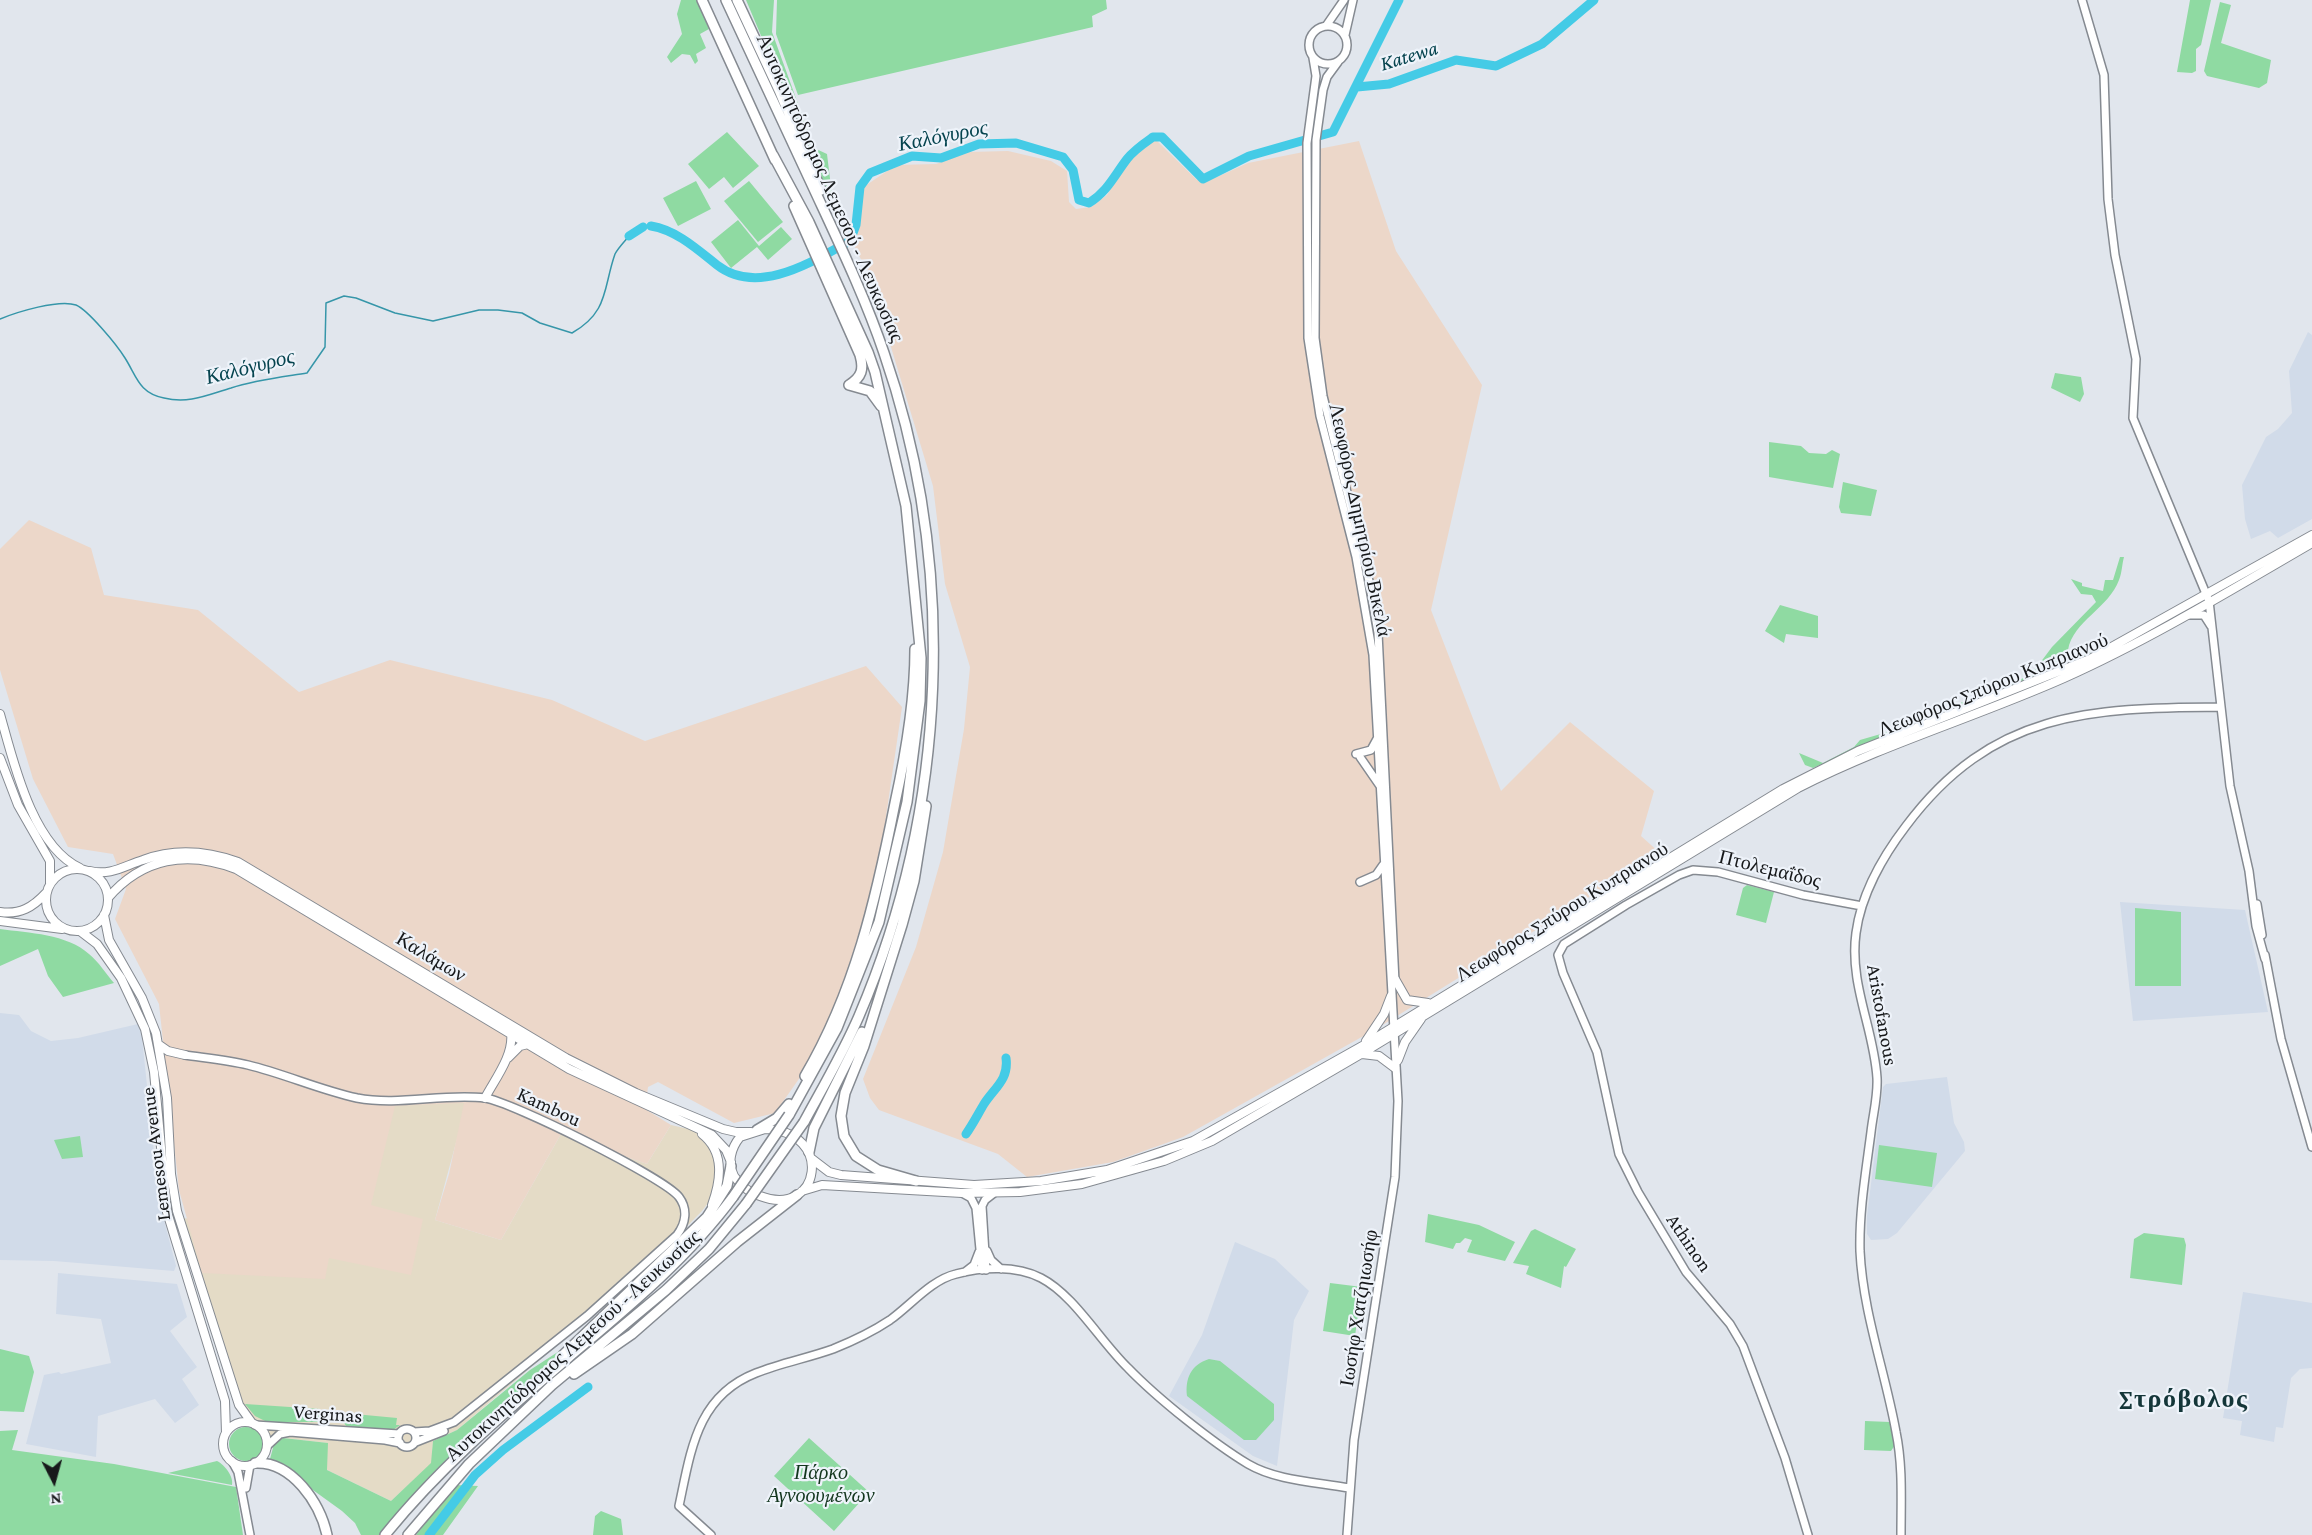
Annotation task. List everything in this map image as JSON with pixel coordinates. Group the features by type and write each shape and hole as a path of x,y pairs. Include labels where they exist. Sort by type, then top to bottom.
{"highway":[{"path":"702,0 773,155 863,367 861,374 849,385 870,391 886,416"},
{"path":"385,1535 432,1480 529,1392 653,1285 705,1232 733,1197 789,1115 837,1028 879,922 900,838 914,744 921,672 906,506 886,416 868,352 708,0"},
{"name":"Αυτοκινητόδρομος Λεμεσού - Λευκωσίας","path":"408,1535 447,1487 524,1412 666,1290 709,1249 746,1204 804,1122 849,1038 891,929 915,831 932,726 934,674 932,585 921,496 906,426 894,383 845,249 726,0"},
{"path":"737,0 779,90 828,213"},
{"path":"773,155 808,221"},
{"path":"884,864 903,770 914,678 915,586"},
{"path":"810,1155 814,1128 853,1055 897,945 914,881 929,779 932,726"},
{"path":"754,1131 771,1122 787,1108 821,1045 867,932 914,744"},
{"path":"882,986 864,1046 841,1106 842,1127 850,1147 863,1162 892,1175 916,1181"},
{"path":"529,1392 707,1217 727,1186 731,1164"},
{"path":"524,1412 632,1334 720,1256 800,1193"},
{"path":"252,1464 266,1462 275,1466 305,1490 322,1514 327,1535"}],"main road":[{"name":"Λεωφόρος Σπύρου Κυπριανού","path":"800,1193 828,1185 993,1193 1082,1184 1164,1161 1212,1141 1361,1054 1431,1003 1546,932 1813,773 1895,736 2059,673 2208,597 2312,535"},
{"name":"Λεωφόρος Σπύρου Κυπριανού","path":"2219,590 2312,543"},
{"name":"Λεωφόρος Σπύρου Κυπριανού","path":"810,1155 834,1174 974,1185 1041,1181 1107,1170 1165,1152 1212,1132 1364,1045 1424,1015 1549,941 1672,863 1815,779 1899,742 2063,679 2186,615 2208,597"},
{"path":"0,714 18,776 38,822 62,856 87,871 104,885 108,898 104,915 91,927 80,931 0,921"},
{"path":"0,758 18,805 50,861 48,911 55,922 67,929"},
{"name":"Καλάμων","path":"87,871 111,872 152,857 181,852 212,854 238,862 570,1060 636,1093 723,1129 754,1131"},
{"name":"Καλάμων","path":"108,898 132,873 153,865 190,859 224,864 248,875 600,1085 692,1125 718,1140 731,1164"},
{"path":"0,912 28,908 65,871 87,871"},
{"name":"Lemesou Avenue","path":"104,915 109,940 142,998 158,1044 168,1109 171,1174 177,1211 239,1405 254,1424"},
{"name":"Lemesou Avenue","path":"80,931 97,944 121,978 145,1029 155,1081 167,1212 225,1401 226,1433"},
{"path":"1395,979 1407,1000 1418,1004 1431,1003"},
{"path":"1364,1045 1382,1018 1391,996"},
{"path":"1361,1054 1379,1056 1397,1064 1405,1042 1424,1015"},
{"path":"485,1098 505,1062 511,1044 511,1033"},
{"path":"158,1044 168,1051 185,1055"},
{"path":"505,1062 519,1046 528,1044"},
{"path":"163,1068 170,1058 185,1055"},
{"path":"692,1125 711,1142 720,1164 719,1181 707,1217"},
{"path":"775,1129 790,1134 803,1143 810,1155 812,1174 800,1193 786,1200 755,1194 739,1181 731,1164 737,1141 754,1131 775,1129"},
{"path":"238,1424 254,1424 265,1433 266,1452 252,1464 232,1461 223,1446 226,1433 238,1424"}],"street":[{"path":"1326,26 1344,0"},
{"path":"1345,35 1340,29 1326,26 1319,28 1310,38 1309,49 1313,58 1322,63 1338,62 1347,49 1345,35 1353,0"},
{"path":"2082,0 2104,75 2108,199 2115,255 2136,359 2133,418 2208,597 2213,615 2230,786 2253,900 2259,916 2281,1039 2312,1147"},
{"name":"Λεωφόρος Δημητρίου Βικελά","path":"1313,58 1316,76 1307,139 1306,302 1310,358 1320,416 1368,614 1378,735 1391,996 1395,1029"},
{"name":"Λεωφόρος Δημητρίου Βικελά","path":"1338,62 1327,77 1323,90 1316,137 1315,338 1323,396 1369,581 1378,633 1395,979 1395,1029"},
{"path":"2177,620 2195,614 2204,615 2215,634"},
{"name":"Aristofanous","path":"1901,1535 1900,1452 1868,1311 1860,1251 1865,1176 1877,1082 1856,973 1856,935 1862,906 1879,868 1914,816 1959,769 1997,744 2044,723 2089,713 2147,708 2221,707"},
{"path":"1378,735 1371,750 1358,756 1381,789"},
{"path":"1360,882 1376,875 1384,864"},
{"name":"Πτολεμαΐδος","path":"1559,961 1558,955 1564,944 1626,905 1679,875 1693,870 1718,872 1803,895 1862,906"},
{"name":"Athinon","path":"1559,961 1597,1052 1619,1154 1638,1192 1686,1272 1730,1324 1739,1340 1761,1391 1808,1535"},
{"name":"Ιωσήφ Χατζηιωσήφ","path":"1347,1535 1349,1488 1393,1197 1398,1136 1395,1029"},
{"name":"Kambou","path":"185,1055 248,1065 335,1092 373,1100 399,1102 485,1098 530,1114 634,1168 671,1190 684,1207 684,1222 677,1235 587,1316 460,1421 449,1429 416,1442"},
{"path":"962,1193 975,1204 984,1270"},
{"path":"964,1273 974,1265 982,1248 982,1206 993,1193"},
{"path":"982,1248 1001,1269"},
{"path":"711,1535 679,1506 686,1472 706,1410 728,1386 755,1373 848,1343 889,1320 944,1279 984,1270 1029,1272 1056,1287 1129,1370 1230,1452 1250,1465 1276,1474 1349,1488"},
{"name":"Kambou","path":"414,1432 430,1431 454,1422 549,1347"},
{"name":"Verginas","path":"254,1424 399,1434"},
{"path":"407,1429 414,1432 416,1442 410,1447 400,1443 399,1434 407,1429"},
{"name":"Verginas","path":"267,1446 280,1434 290,1432 400,1443"},
{"path":"232,1461 238,1472 252,1535"},
{"path":"252,1464 245,1482 252,1535"}],"shaded area":[{"path":"1155,139 1197,180 1217,177 1248,163 1359,141 1396,251 1482,385 1431,610 1501,791 1570,722 1654,791 1641,836 1660,853 1376,1029 1183,1137 1113,1162 1027,1177 998,1154 879,1110 870,1098 863,1079 916,947 943,852 964,729 970,667 945,584 933,486 868,271 855,249 862,188 896,165 936,164 969,152 1008,151 1051,161 1067,171 1069,202 1076,209 1091,207 1107,195 1130,159"},
{"path":"2308,332 2312,335 2312,519 2278,538 2270,531 2251,539 2245,519 2242,485 2266,437 2278,429 2292,413 2289,371"},
{"path":"29,520 91,548 104,595 198,610 299,692 390,660 552,700 645,741 866,666 902,707 877,878 837,1002 801,1076 775,1113 734,1123 658,1082 648,1087 645,1109 671,1125 647,1164 561,1134 501,1240 435,1220 449,1174 464,1103 395,1106 371,1205 423,1219 411,1275 329,1258 325,1279 202,1273 179,1190 159,1004 115,919 126,889 113,854 68,847 33,779 0,670 0,549"},
{"path":"2120,902 2245,910 2268,1012 2133,1021"},
{"path":"0,1013 19,1015 31,1031 51,1041 78,1038 138,1024 141,1028 159,1201 176,1266 174,1271 54,1261 0,1260"},
{"path":"506,1037 457,1139 435,1220 501,1240 561,1134 647,1164 671,1125 697,1131 718,1155 720,1187 702,1211 635,1279 457,1430 433,1441 432,1463 391,1501 327,1470 327,1443 283,1438 274,1444 268,1431 256,1421 241,1402 181,1218 301,1228 393,1104"},
{"path":"1947,1077 1954,1123 1964,1142 1965,1151 1897,1233 1888,1239 1871,1240 1867,1234 1867,1216 1883,1087 1886,1084"},
{"path":"1235,1242 1275,1259 1309,1291 1294,1320 1277,1466 1253,1456 1169,1396 1202,1335"},
{"path":"58,1273 177,1284 187,1317 170,1331 197,1367 182,1379 199,1405 175,1423 155,1399 98,1416 96,1457 26,1444 44,1375 59,1372 61,1374 111,1363 101,1319 56,1314"},
{"path":"2243,1292 2312,1303 2312,1368 2300,1369 2291,1378 2283,1428 2276,1427 2274,1442 2240,1435 2242,1421 2223,1418"}],"green space":[{"path":"681,0 697,0 709,29 700,34 706,48 696,54 698,61 695,64 690,55 682,54 671,63 667,57 682,34 677,14"},
{"path":"746,0 774,0 772,32 814,148 827,154 832,195 829,197"},
{"path":"777,0 1106,0 1107,9 1092,16 1093,27 798,95 776,34"},
{"path":"2190,0 2211,0 2201,45 2196,49 2196,71 2177,72"},
{"path":"2220,2 2231,5 2221,43 2271,60 2267,83 2259,88 2207,76 2204,71"},
{"path":"727,132 759,166 733,188 724,177 709,189 688,164"},
{"path":"696,181 711,209 678,226 663,198"},
{"path":"749,181 783,222 758,242 724,201"},
{"path":"738,220 759,246 781,227 792,239 768,260 757,247 731,268 711,242"},
{"path":"2055,373 2081,377 2084,394 2080,402 2051,388"},
{"path":"1769,442 1801,446 1809,453 1826,454 1832,450 1840,454 1833,488 1769,477"},
{"path":"1843,482 1877,490 1871,516 1841,513 1839,507"},
{"path":"2120,557 2124,557 2120,577 2114,590 2077,631 2068,650 2076,655 2091,652 2074,661 2068,654 2043,675 1911,726 1813,768 1805,765 1799,753 1823,763 1854,747 1860,740 1891,731 1894,724 1900,727 2031,675 2052,647 2096,602 2092,595 2081,594 2071,579 2082,583 2082,586 2103,591 2105,580 2113,580"},
{"path":"1780,605 1818,616 1818,638 1786,634 1784,643 1765,631"},
{"path":"1747,885 1774,892 1766,923 1736,915 1743,888"},
{"path":"2135,908 2181,912 2181,986 2135,986"},
{"path":"0,929 59,938 70,942 93,957 114,983 63,997 48,976 38,949 0,966"},
{"path":"80,1136 83,1157 62,1159 54,1140"},
{"path":"1879,1145 1937,1153 1932,1187 1875,1179"},
{"path":"1428,1214 1479,1225 1515,1242 1505,1261 1467,1252 1472,1240 1465,1238 1460,1243 1456,1243 1453,1249 1425,1242"},
{"path":"1535,1229 1576,1249 1566,1267 1564,1266 1561,1288 1526,1274 1529,1266 1513,1263 1531,1231"},
{"path":"2144,1233 2184,1238 2186,1245 2182,1285 2130,1278 2134,1239"},
{"path":"1330,1283 1362,1287 1355,1336 1323,1331"},
{"path":"564,1348 507,1406 429,1477 379,1535 361,1535 355,1523 342,1511 270,1459 274,1444 283,1438 328,1443 327,1470 391,1501 431,1463 433,1441 457,1430 530,1370"},
{"path":"0,1349 29,1356 34,1372 24,1412 0,1411"},
{"path":"1209,1359 1220,1361 1274,1404 1274,1420 1256,1440 1244,1440 1187,1396 1190,1373"},
{"path":"245,1404 320,1409 319,1422 267,1422 255,1416"},
{"path":"344,1413 397,1418 396,1425 400,1425 393,1430 348,1428 343,1422"},
{"path":"1865,1421 1890,1422 1895,1445 1891,1451 1864,1450"},
{"path":"246,1427 258,1432 263,1444 258,1456 246,1461 234,1456 229,1444 234,1432"},
{"path":"18,1430 12,1450 114,1464 236,1487 243,1535 0,1535 0,1431"},
{"name":"Πάρκο Αγνοουμένων","path":"809,1438 869,1492 834,1531 774,1476"},
{"path":"217,1461 223,1465 232,1478 232,1485 168,1473"},
{"path":"455,1485 478,1486 443,1535 416,1535"},
{"path":"601,1511 621,1519 623,1535 593,1535 595,1516"}],"waterway":[{"name":"Καλόγυρος","path":"651,226 678,236 733,274 750,278 767,277 802,266 850,241 856,225 860,187 870,173 912,156 941,158 979,144 1016,143 1063,157 1073,170 1079,200 1089,203 1106,189 1136,150 1153,137 1162,137 1203,179 1249,156 1333,132 1399,0"},
{"name":"Katewa","path":"1357,87 1389,84 1456,60 1496,66 1542,44 1594,0"},
{"name":"Καλόγυρος","path":"629,236 643,227"},
{"name":"Καλόγυρος","path":"0,319 49,305 76,305 88,314 109,337 144,388 164,398 190,399 249,383 307,373 325,347 326,303 344,296 356,298 395,313 433,321 479,310 522,313 540,323 572,333 593,317 599,308 615,254 629,236"},
{"path":"966,1134 1003,1078 1006,1058"},
{"path":"429,1535 475,1475 503,1450 588,1387"}],"district":[{"name":"Στρόβολος","path":"2184,1399"}]}
